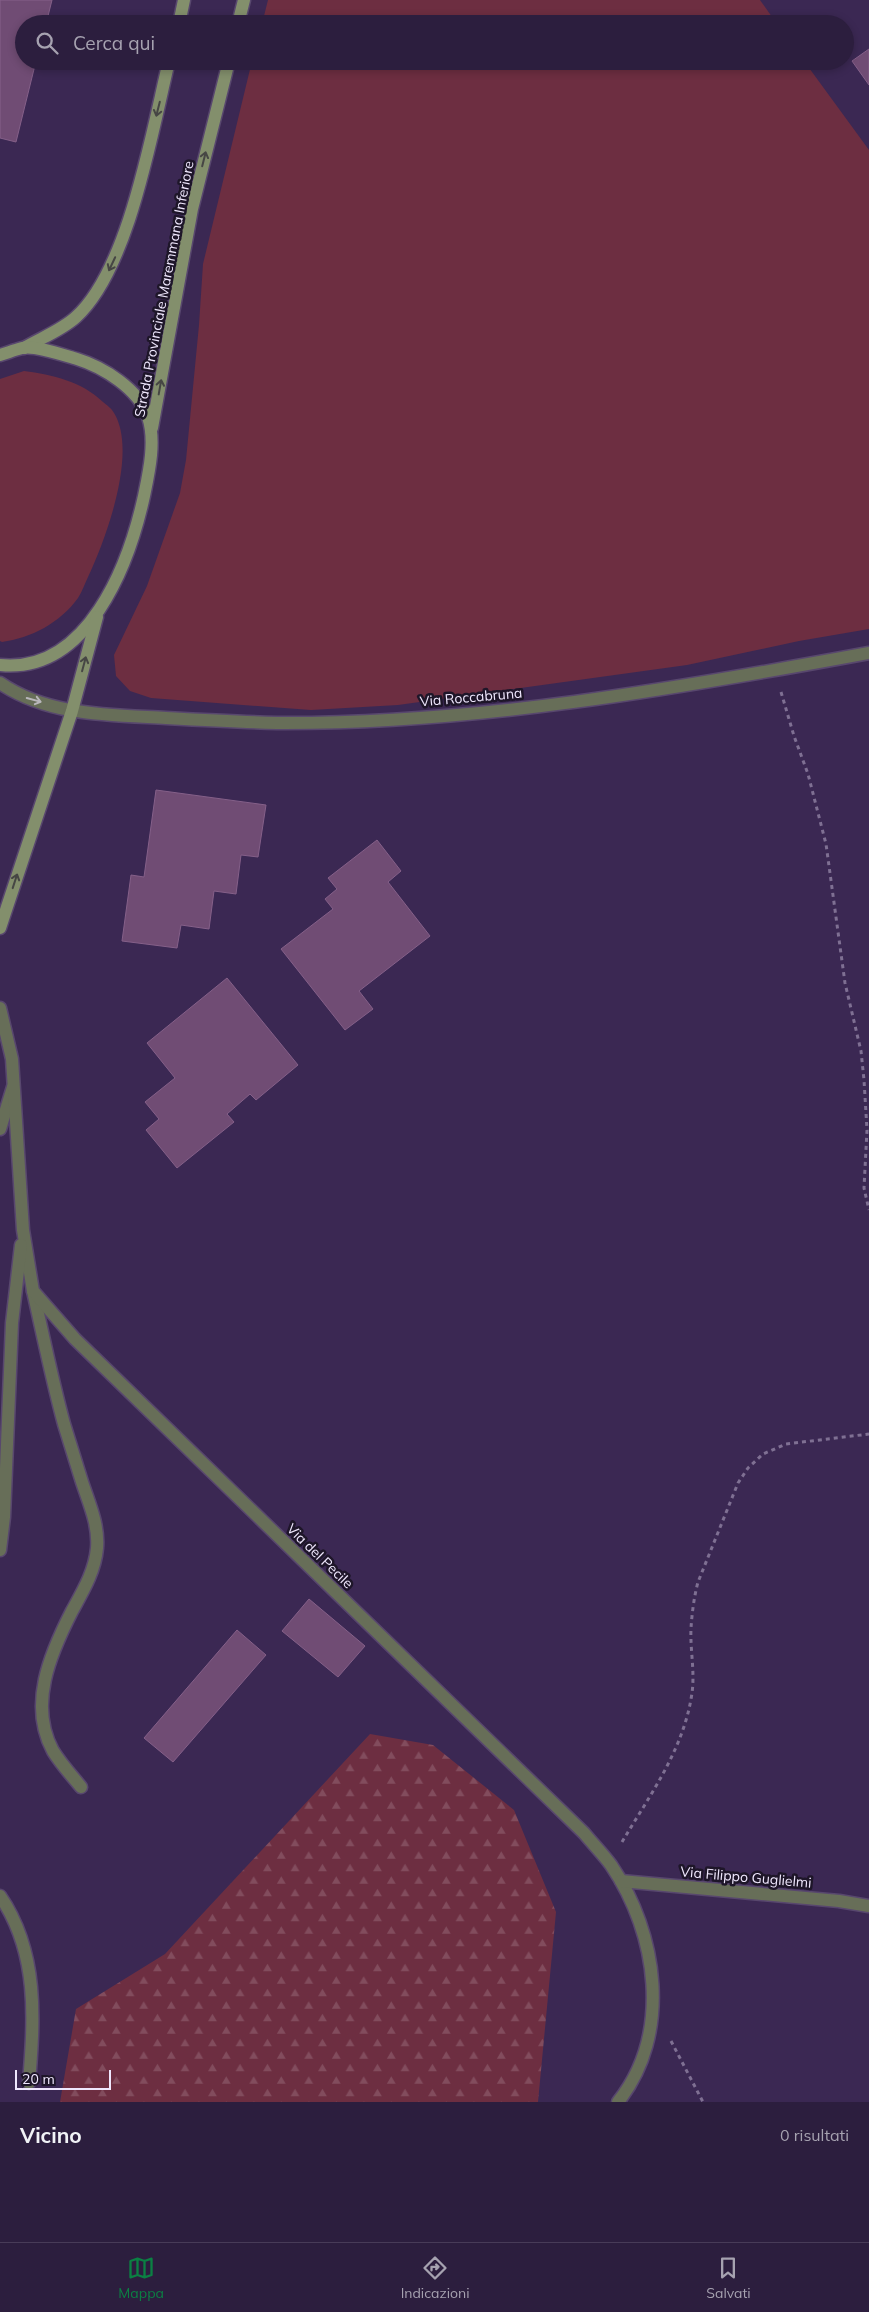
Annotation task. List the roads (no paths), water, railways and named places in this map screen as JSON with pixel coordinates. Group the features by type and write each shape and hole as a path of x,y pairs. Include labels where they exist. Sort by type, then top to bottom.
{"main road":[{"path":"181,15 184,0"},
{"path":"240,15 244,0"},
{"path":"0,355 24,348 75,318 102,286 117,253 138,188 167,70"},
{"name":"Strada Provinciale Maremmana Inferiore","path":"151,435 192,209 227,70"},
{"path":"0,928 72,711 97,615 121,570 135,530 147,479 151,435 148,416 140,401 117,378 104,369 58,353 24,348"},
{"path":"0,665 33,663 56,652 76,637 97,615"}],"street":[{"name":"Via Roccabruna","path":"0,683 25,698 72,711 268,722 376,720 491,711 567,702 777,670 869,653"},
{"path":"0,1008 12,1059 22,1230 33,1291 64,1424 93,1513 96,1530 97,1547 88,1580 52,1653 46,1672 42,1698 48,1739 54,1752 81,1787"},
{"path":"0,1129 14,1087"},
{"path":"0,1550 6,1471 12,1323 22,1230"},
{"name":"Via del Pecile","path":"33,1291 74,1339 577,1826 610,1863 621,1881 646,1940 650,1956 652,1988 650,2029 646,2049 639,2069 618,2102"},
{"name":"Via Filippo Guglielmi","path":"621,1881 839,1901 869,1906"},
{"path":"0,1896 21,1938 30,1970 34,2013 29,2083"}]}
